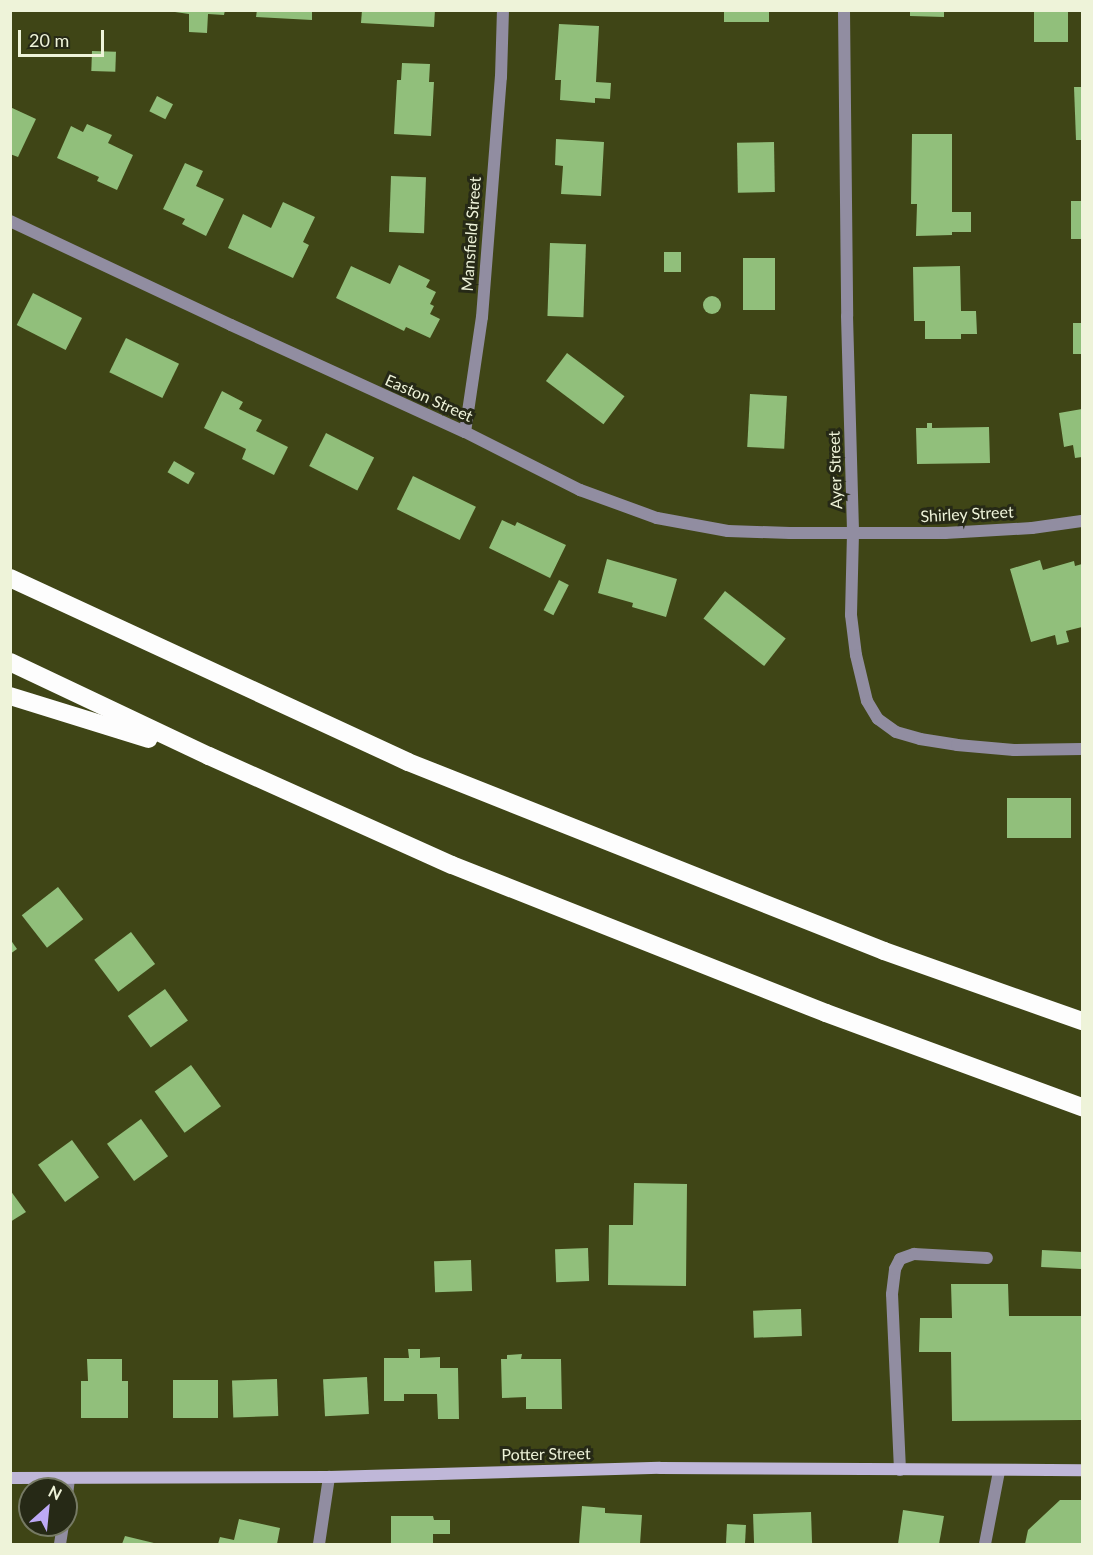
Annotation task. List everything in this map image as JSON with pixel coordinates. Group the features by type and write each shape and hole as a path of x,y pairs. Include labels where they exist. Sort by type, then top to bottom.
{"highway":[{"path":"10,577 428,771 884,951 1083,1020"},
{"path":"10,662 209,756 391,838 598,924 826,1013 1083,1107"},
{"path":"10,696 209,756"}],"main road":[{"name":"Potter Street","path":"78,1478 329,1476 660,1468 1083,1470"}],"street":[{"name":"Mansfield Street","path":"465,432 482,317 503,10"},
{"name":"Ayer Street","path":"844,10 847,316 853,533 851,615 856,655 867,701 878,719 896,732 945,744 1045,751 1080,750"},
{"name":"Easton Street","path":"10,220 248,334 465,432 580,490 657,518 728,531 853,533"},
{"name":"Shirley Street","path":"853,533 991,530 1083,521"},
{"path":"900,1470 892,1294 895,1269 900,1259 914,1254 987,1258"},
{"path":"985,1545 999,1471"},
{"path":"319,1545 329,1476"}],"building":[{"path":"161,10 225,10 224,15 208,14 207,33 189,32 189,14"},
{"path":"257,10 312,10 312,20 256,17"},
{"path":"362,10 435,10 434,27 361,23"},
{"path":"724,10 769,10 769,22 724,22"},
{"path":"910,10 944,10 944,17 910,16"},
{"path":"1034,10 1068,10 1068,42 1034,42"},
{"path":"559,24 599,26 596,82 611,83 610,99 595,98 595,103 560,100 561,80 555,80"},
{"path":"92,51 116,52 115,72 91,71"},
{"path":"402,63 430,64 429,82 434,82 431,136 394,134 397,80 401,80"},
{"path":"1074,87 1082,87 1082,140 1076,140"},
{"path":"157,96 173,104 165,119 149,111"},
{"path":"10,107 36,119 18,157 10,154"},
{"path":"87,124 112,135 108,143 133,155 117,190 97,181 99,177 57,158 71,126 83,132"},
{"path":"912,134 952,134 952,212 971,212 971,232 916,236 917,204 911,204"},
{"path":"556,139 604,142 601,196 561,194 563,166 555,165"},
{"path":"774,142 775,192 738,193 737,143"},
{"path":"185,163 203,171 196,186 224,199 206,236 182,224 185,219 163,209"},
{"path":"391,176 426,177 424,233 389,232"},
{"path":"1071,201 1082,201 1082,239 1071,239"},
{"path":"283,202 315,217 303,242 309,245 293,278 228,248 243,214 271,228"},
{"path":"550,243 586,244 583,317 547,316"},
{"path":"664,252 681,252 681,272 664,272"},
{"path":"743,258 775,258 775,310 743,310"},
{"path":"399,265 430,280 426,287 436,292 430,304 434,306 430,314 440,319 430,338 406,327 404,331 336,298 351,266 390,284"},
{"path":"960,266 961,311 976,311 977,334 961,334 961,339 925,339 925,321 914,321 913,267"},
{"path":"33,293 82,318 66,350 17,325"},
{"path":"712,296 718,299 721,305 718,311 712,314 706,311 703,305 706,299"},
{"path":"1073,323 1082,323 1082,354 1073,354"},
{"path":"126,338 179,364 162,398 109,372"},
{"path":"567,353 625,396 603,424 546,381"},
{"path":"222,391 243,402 239,409 262,420 256,431 288,447 274,475 242,459 246,449 204,428"},
{"path":"750,394 787,396 784,449 747,447"},
{"path":"1082,409 1082,457 1075,458 1073,445 1064,447 1059,413"},
{"path":"927,423 932,423 932,428 989,427 990,463 917,464 916,428 927,428"},
{"path":"326,433 374,458 357,490 309,466"},
{"path":"174,461 195,473 188,484 168,472"},
{"path":"413,476 476,507 460,540 397,509"},
{"path":"502,520 515,526 517,522 566,545 550,578 489,548"},
{"path":"607,559 677,579 666,617 632,607 633,603 598,593"},
{"path":"1040,560 1043,570 1074,561 1075,566 1082,564 1082,627 1066,631 1069,642 1057,645 1055,635 1031,642 1010,569"},
{"path":"559,580 569,585 553,615 544,610"},
{"path":"725,591 786,638 764,666 703,619"},
{"path":"1007,798 1071,798 1071,838 1007,838"},
{"path":"58,887 83,919 47,948 22,915"},
{"path":"131,932 155,964 118,992 94,960"},
{"path":"10,939 17,949 10,954"},
{"path":"165,989 188,1021 151,1048 128,1016"},
{"path":"191,1065 221,1106 185,1133 155,1091"},
{"path":"141,1119 168,1156 134,1181 107,1144"},
{"path":"72,1140 99,1177 65,1202 38,1165"},
{"path":"634,1183 687,1184 686,1286 608,1285 609,1225 633,1225"},
{"path":"10,1190 26,1212 10,1222"},
{"path":"588,1248 589,1281 556,1282 555,1249"},
{"path":"1042,1250 1082,1252 1081,1269 1041,1267"},
{"path":"471,1260 472,1291 435,1292 434,1261"},
{"path":"951,1284 1008,1284 1009,1316 1082,1316 1082,1420 952,1421 951,1352 919,1352 920,1318 952,1318"},
{"path":"801,1309 802,1336 754,1338 753,1311"},
{"path":"408,1349 420,1349 420,1358 440,1357 440,1368 458,1368 459,1419 438,1419 437,1394 404,1394 404,1401 384,1401 384,1358 409,1358"},
{"path":"522,1354 521,1359 561,1359 562,1409 526,1409 526,1397 502,1398 501,1359 507,1359 507,1355"},
{"path":"87,1359 122,1359 122,1381 128,1381 128,1418 81,1418 81,1381 88,1381"},
{"path":"367,1377 369,1414 325,1416 323,1379"},
{"path":"277,1379 278,1416 233,1418 232,1381"},
{"path":"173,1380 218,1380 218,1418 173,1418"},
{"path":"1060,1500 1082,1500 1082,1544 1025,1544 1028,1530"},
{"path":"582,1506 605,1508 605,1513 642,1515 640,1544 579,1544"},
{"path":"903,1510 944,1516 939,1544 898,1544"},
{"path":"811,1512 812,1544 754,1544 753,1514"},
{"path":"391,1516 433,1516 434,1520 450,1520 450,1534 433,1534 433,1544 391,1544"},
{"path":"239,1519 280,1528 277,1544 218,1544 220,1537 234,1540"},
{"path":"727,1524 746,1525 745,1544 726,1544"},
{"path":"125,1536 158,1544 122,1544"}]}
